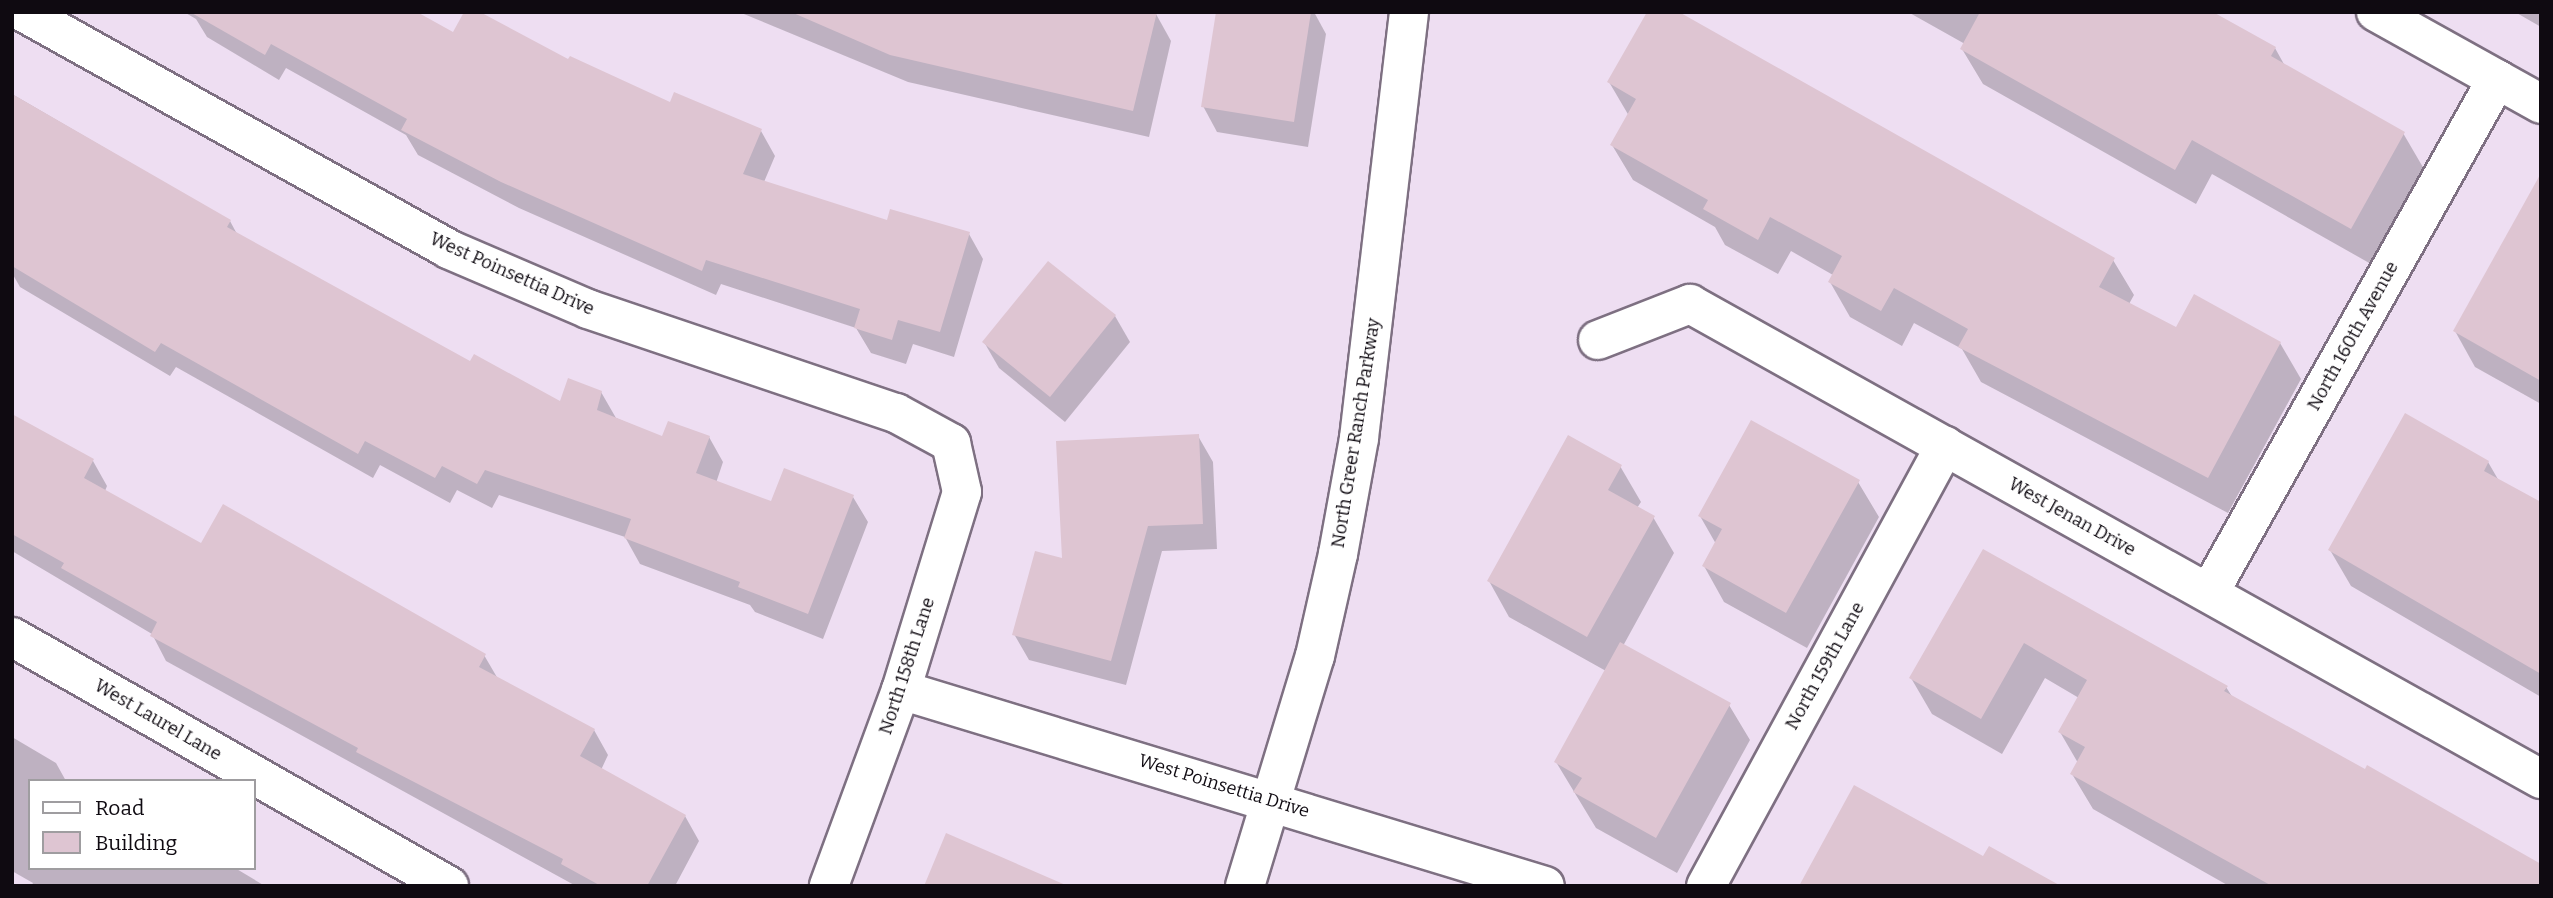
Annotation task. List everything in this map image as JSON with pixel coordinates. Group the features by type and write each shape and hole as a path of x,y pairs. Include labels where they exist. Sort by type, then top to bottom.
{"street":[{"name":"West Poinsettia Drive","path":"23,12 448,249 589,309 896,414 951,443"},
{"name":"North Greer Ranch Parkway","path":"1245,886 1315,656 1359,438 1409,12"},
{"path":"2376,12 2541,104"},
{"name":"North 160th Avenue","path":"2209,593 2497,79"},
{"name":"West Jenan Drive","path":"1598,340 1690,304 2541,779"},
{"name":"North 158th Lane","path":"829,886 901,690 962,492 951,443"},
{"name":"North 159th Lane","path":"1706,886 1945,446"},
{"name":"West Laurel Lane","path":"12,637 449,886"},
{"name":"West Poinsettia Drive","path":"901,690 1272,800 1545,886"}],"building":[{"path":"190,12 417,12 453,32 464,12 480,12 568,59 570,56 670,102 674,92 762,129 743,174 887,220 890,209 970,232 940,332 898,320 892,340 854,328 860,309 706,260 702,271 501,182 401,130 407,119 271,44 265,55"},
{"path":"791,12 1157,12 1133,111 890,55"},
{"path":"1216,12 1311,12 1294,122 1201,107"},
{"path":"1647,12 1679,12 2115,258 2099,287 2176,327 2194,294 2281,342 2208,478 1958,347 1968,329 1894,288 1881,311 1828,282 1842,256 1770,217 1758,240 1703,209 1708,200 1610,145 1636,99 1607,82"},
{"path":"1980,12 2213,12 2276,47 2271,56 2405,132 2351,229 2192,140 2175,170 1960,49"},
{"path":"12,94 231,220 227,227 470,361 474,354 560,401 568,378 602,391 597,410 662,436 668,421 710,436 696,473 771,501 784,468 854,495 808,614 738,587 740,582 624,538 631,519 485,470 477,484 442,466 435,478 365,441 358,454 161,343 155,352 12,266"},
{"path":"2541,173 2541,381 2453,331"},
{"path":"1048,261 1116,315 1050,397 982,342"},
{"path":"2405,413 2489,461 2484,471 2541,502 2541,674 2328,550"},
{"path":"12,414 94,459 84,478 201,543 223,504 486,654 479,667 595,729 580,756 686,815 647,886 601,886 561,864 563,859 356,752 358,748 150,636 157,622 61,568 64,563 12,534"},
{"path":"1751,420 1860,480 1786,613 1702,566 1722,529 1698,516"},
{"path":"1199,434 1203,524 1148,526 1111,661 1012,635 1035,551 1062,558 1056,441"},
{"path":"1568,435 1622,465 1608,490 1655,516 1587,637 1487,581"},
{"path":"1983,549 2228,686 2224,691 2365,769 2367,765 2541,864 2541,886 2272,886 2070,774 2085,747 2058,732 2087,680 2024,643 1981,719 1909,678"},
{"path":"1620,642 1731,703 1656,838 1573,792 1582,778 1554,762"},
{"path":"1854,785 1983,856 1989,846 2061,886 1799,886"},
{"path":"946,833 1068,886 924,886"}]}
